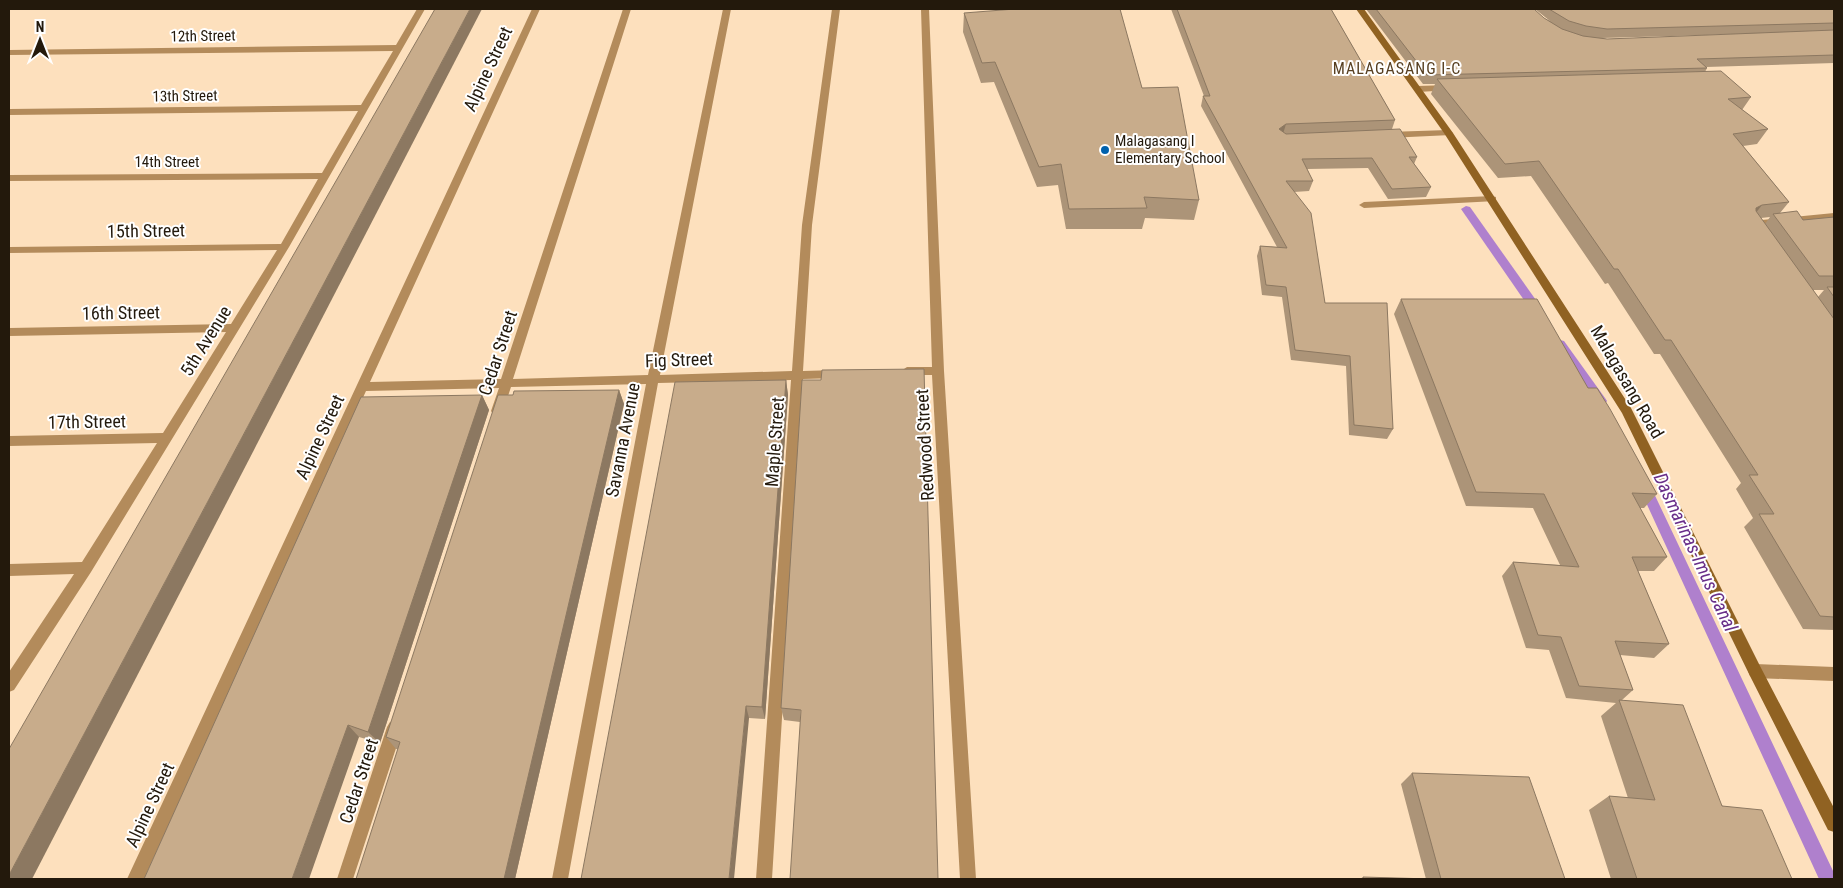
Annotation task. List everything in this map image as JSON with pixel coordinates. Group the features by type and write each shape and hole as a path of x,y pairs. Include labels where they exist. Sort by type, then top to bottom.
{"main road":[{"name":"Malagasang Road","path":"1360,9 1448,133 1628,411 1755,671 1834,824"}],"street":[{"name":"5th Avenue","path":"9,685 86,568 284,247 326,176 362,108 421,9"},
{"name":"Alpine Street","path":"135,879 536,9"},
{"name":"Cedar Street","path":"494,422 627,9"},
{"name":"Savanna Avenue","path":"560,879 653,378 727,9"},
{"name":"Maple Street","path":"764,879 807,225 836,9"},
{"name":"Redwood Street","path":"925,9 938,370 968,879"},
{"name":"12th Street","path":"9,52 398,48"},
{"path":"1418,90 1458,88"},
{"name":"13th Street","path":"9,112 362,108"},
{"path":"1380,135 1448,133"},
{"name":"14th Street","path":"9,178 326,176"},
{"path":"1364,205 1492,199"},
{"path":"1757,232 1752,224 1834,216"},
{"name":"15th Street","path":"9,250 284,247"},
{"name":"16th Street","path":"9,332 234,328"},
{"path":"891,372 938,370"},
{"name":"Fig Street","path":"362,387 853,373"},
{"name":"17th Street","path":"9,441 166,438"},
{"path":"9,570 86,568"},
{"path":"1755,671 1834,674"},
{"name":"Cedar Street","path":"346,879 400,711"}],"building":[{"path":"435,9 470,9 9,875 9,749"},
{"name":"Malagasang I Elementary School","path":"1015,9 1120,9 1142,88 1178,87 1199,200 1144,197 1147,208 1069,209 1061,164 1039,167 995,62 982,63 964,13"},
{"path":"1177,9 1331,9 1395,120 1286,124 1279,129 1286,134 1400,129 1417,157 1409,157 1431,187 1392,189 1372,158 1302,159 1313,181 1286,181 1311,213 1325,303 1387,303 1393,429 1354,425 1350,356 1295,350 1286,287 1266,285 1260,246 1287,248 1203,96 1210,96"},
{"path":"1376,9 1534,9 1544,18 1562,29 1583,36 1607,39 1834,30 1834,55 1697,59 1707,68 1427,75"},
{"path":"1549,9 1834,9 1834,23 1607,29 1569,21"},
{"path":"1721,71 1751,97 1728,99 1768,129 1733,134 1789,202 1762,205 1756,208 1756,211 1834,319 1834,617 1820,616 1759,514 1774,514 1749,475 1758,475 1671,340 1665,340 1618,269 1614,269 1539,161 1505,164 1437,79"},
{"path":"1797,211 1803,220 1834,217 1834,276 1819,276 1773,214"},
{"path":"1827,287 1834,287 1834,297"},
{"path":"1401,299 1537,299 1588,388 1597,388 1610,409 1657,494 1632,493 1667,557 1632,557 1669,644 1615,641 1633,690 1579,686 1561,637 1538,635 1513,562 1579,567 1544,494 1476,492"},
{"path":"924,369 938,879 790,879 801,710 781,708 802,380 821,380 822,370"},
{"path":"786,380 762,707 746,706 729,879 581,879 675,382"},
{"path":"619,390 504,879 356,879 400,742 386,737 498,395 513,395 514,391"},
{"path":"482,395 368,732 348,725 292,879 144,879 361,397"},
{"path":"1619,700 1683,705 1722,806 1762,810 1792,879 1637,879 1609,796 1655,800"},
{"path":"1412,773 1529,777 1565,879 1441,879"},
{"path":"1363,877 1430,879 1364,879"}],"waterway":[{"name":"Dasmarinas-Imus Canal","path":"1466,209 1539,313"},
{"name":"Dasmarinas-Imus Canal","path":"1560,344 1601,401"},
{"name":"Dasmarinas-Imus Canal","path":"1644,485 1828,879"}],"place":[{"name":"Malagasang I Elementary School","path":"1105,150"}],"district":[{"name":"MALAGASANG I-C","path":"1397,68"}]}
